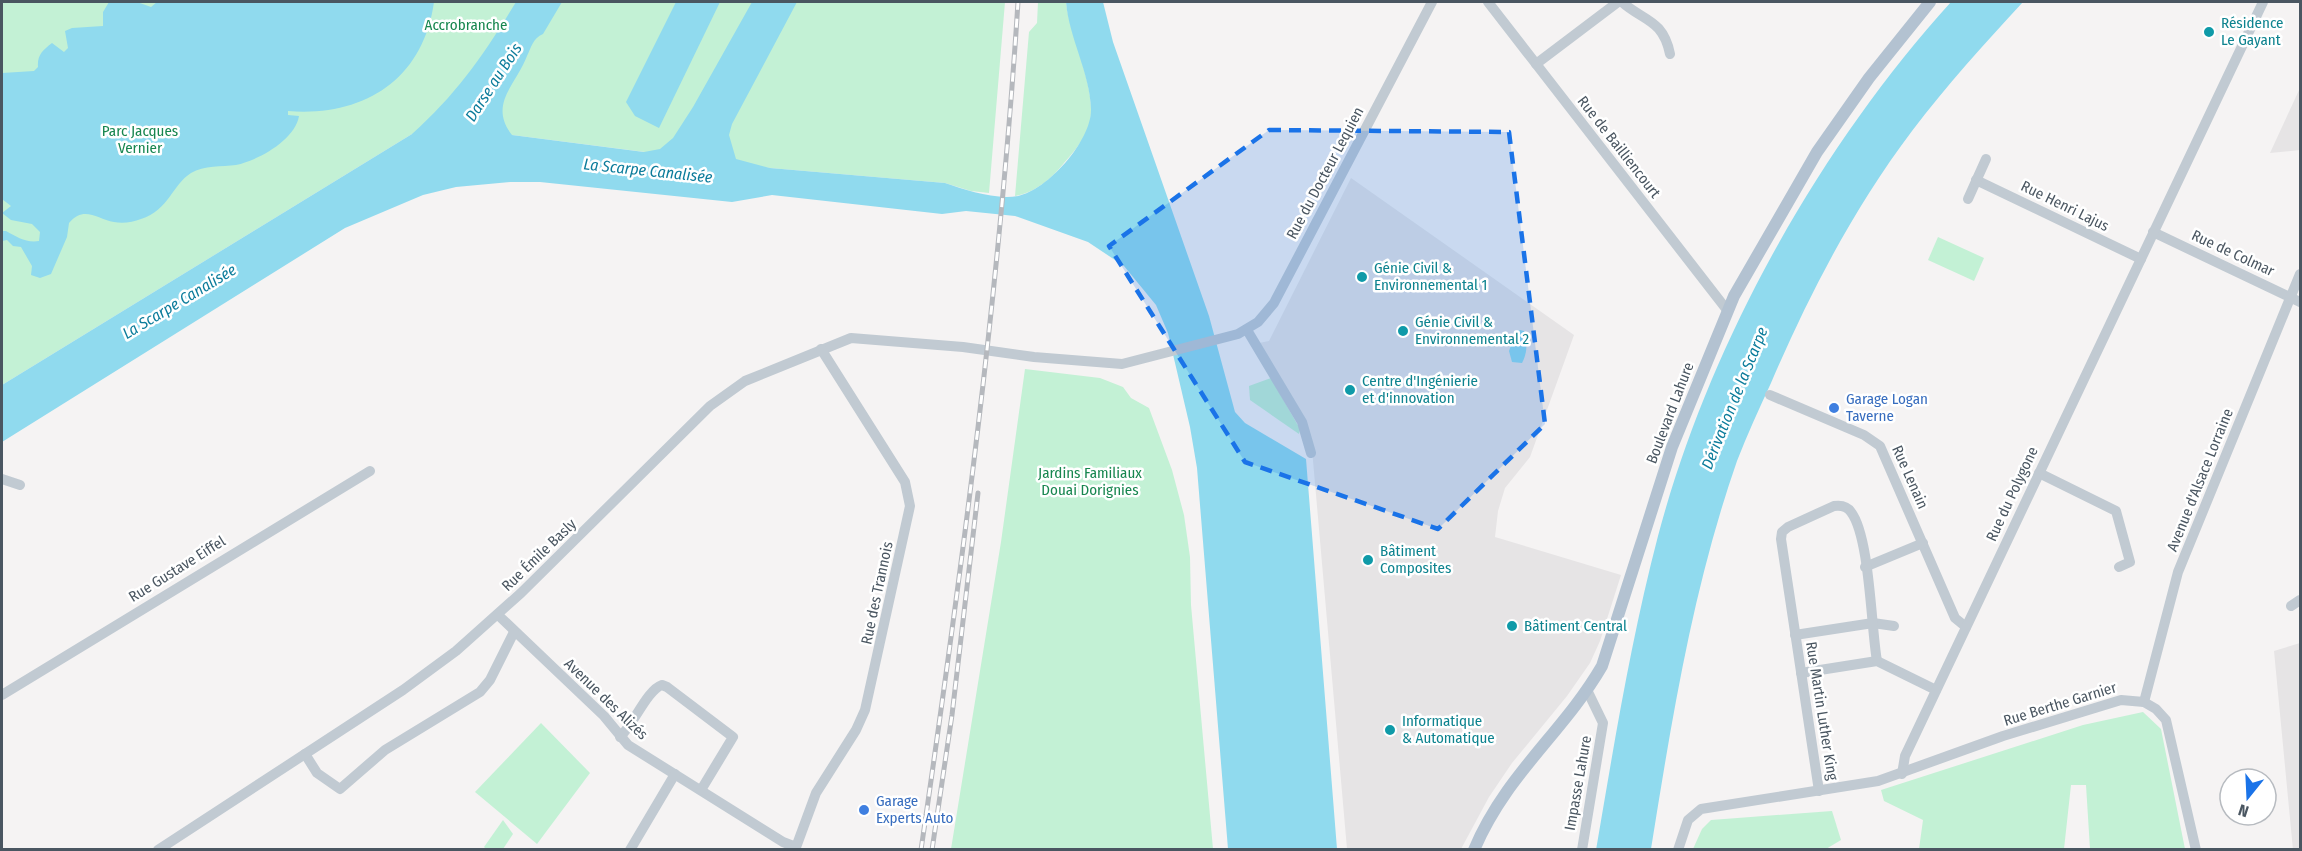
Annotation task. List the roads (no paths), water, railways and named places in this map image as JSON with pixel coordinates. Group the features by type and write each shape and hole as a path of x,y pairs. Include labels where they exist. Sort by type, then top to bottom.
{"main road":[{"name":"Boulevard Lahure","path":"1474,849 1510,784 1587,690 1602,666 1611,645 1669,455 1727,310 1785,204 1817,152 1869,78 1930,2"}],"street":[{"name":"Rue du Docteur Lequien","path":"951,346 1114,364 1140,362 1247,330 1264,317 1274,303 1432,2"},
{"name":"Rue de Bailliencourt","path":"1488,2 1727,310"},
{"path":"1536,64 1620,2 1653,22 1665,37 1670,54"},
{"name":"Rue du Polygone","path":"1902,774 1903,761 1936,690 2263,2"},
{"path":"1968,199 1986,159"},
{"name":"Rue Henri Lajus","path":"1976,180 2141,259"},
{"name":"Rue de Colmar","path":"2153,232 2296,300"},
{"name":"Avenue d'Alsace Lorraine","path":"2144,702 2178,572 2296,300 2301,274"},
{"path":"1247,330 1302,422 1311,453"},
{"name":"Rue Émile Basly","path":"158,849 424,676 498,615 723,394 745,381 821,349 856,338 951,346"},
{"name":"Rue des Trannois","path":"796,848 816,793 856,730 865,710 910,506 905,482 821,349"},
{"name":"Rue Lenain","path":"1770,395 1877,443 1955,618 1966,627"},
{"name":"Rue Gustave Eiffel","path":"2,695 370,471"},
{"path":"2039,473 2116,511 2130,562 2119,567"},
{"path":"2,479 20,485"},
{"name":"Rue Martin Luther King","path":"1819,791 1781,539 1784,529 1834,506 1842,506 1851,511 1857,527 1865,567"},
{"path":"1877,662 1865,567 1923,543"},
{"name":"Avenue des Alizés","path":"498,615 604,716 620,737 675,774 796,848"},
{"path":"1795,635 1873,623 1894,626"},
{"path":"305,754 317,773 340,789 385,750 480,692 492,676 514,632"},
{"path":"1801,673 1877,662 1936,690"},
{"path":"620,737 632,725 654,690 662,686 667,687 733,737 701,790"},
{"name":"Impasse Lahure","path":"1582,849 1603,723 1587,690"},
{"name":"Rue Berthe Garnier","path":"1902,774 2003,736 2115,701 2127,699 2144,702"},
{"path":"2144,702 2161,713 2170,731 2196,849"},
{"path":"630,849 675,774"},
{"path":"1678,849 1685,825 1692,815 1701,809 1869,783 1902,774"}],"water":[{"path":"109,2 137,2 151,7 157,2 434,2 428,29 417,53 403,72 385,88 365,100 341,107 316,111 288,111 288,115 299,116 296,125 275,148 255,159 236,165 196,170 179,184 158,210 141,219 121,223 91,215 80,215 69,223 67,237 51,274 40,278 31,275 32,266 21,247 13,246 7,240 2,241 2,231 34,241 39,241 40,232 32,224 11,220 2,213 11,206 2,199 2,73 34,71 38,67 41,53 52,43 64,52 68,48 65,31 72,28 103,26 103,12"},
{"path":"516,2 562,2 543,34 533,44 506,95 503,114 505,124 512,135 644,152 660,149 673,138 693,107 752,2 797,2 732,124 729,135 736,159 770,168 945,183 981,194 1009,197 1030,192 1055,174 1076,149 1084,135 1091,109 1090,96 1071,29 1066,2 1103,2 1113,42 1209,316 1235,412 1245,423 1306,459 1337,849 1228,849 1197,468 1168,333 1156,305 1124,266 1088,242 1015,216 966,211 942,214 772,195 732,202 540,182 456,187 423,195 345,228 2,442 2,385 412,134 457,88 493,39"},
{"path":"676,2 720,2 659,128 635,116 626,102"},
{"name":"Dérivation de la Scarpe","path":"1951,2 2023,2 1952,81 1912,131 1871,190 1817,284 1749,432 1722,508 1685,653 1651,849 1596,850 1624,692 1648,575 1680,464 1707,392 1738,321 1813,185 1856,120 1902,59"},
{"path":"1516,331 1524,331 1526,344 1522,363 1512,362 1509,351"}],"railway":[{"path":"921,850 978,426 1001,214 1018,2"},
{"path":"932,850 952,715 978,493"}],"place":[{"name":"Résidence Le Gayant","path":"2209,32"},
{"name":"Génie Civil & Environnemental 1","path":"1362,277"},
{"name":"Génie Civil & Environnemental 2","path":"1403,331"},
{"name":"Centre d'Ingénierie et d'innovation","path":"1350,390"},
{"name":"Garage Logan Taverne","path":"1834,408"},
{"name":"Bâtiment Composites","path":"1368,560"},
{"name":"Bâtiment Central","path":"1512,626"},
{"name":"Informatique & Automatique","path":"1390,730"},
{"name":"Garage Experts Auto","path":"864,810"}],"park label":[{"name":"Accrobranche","path":"466,25"},
{"name":"Parc Jacques Vernier","path":"140,140"},
{"name":"Jardins Familiaux Douai Dorignies","path":"1090,482"}],"water label":[{"name":"Darse au Bois","path":"493,82"},
{"name":"La Scarpe Canalisée","path":"648,170"},
{"name":"La Scarpe Canalisée","path":"179,301"}]}
